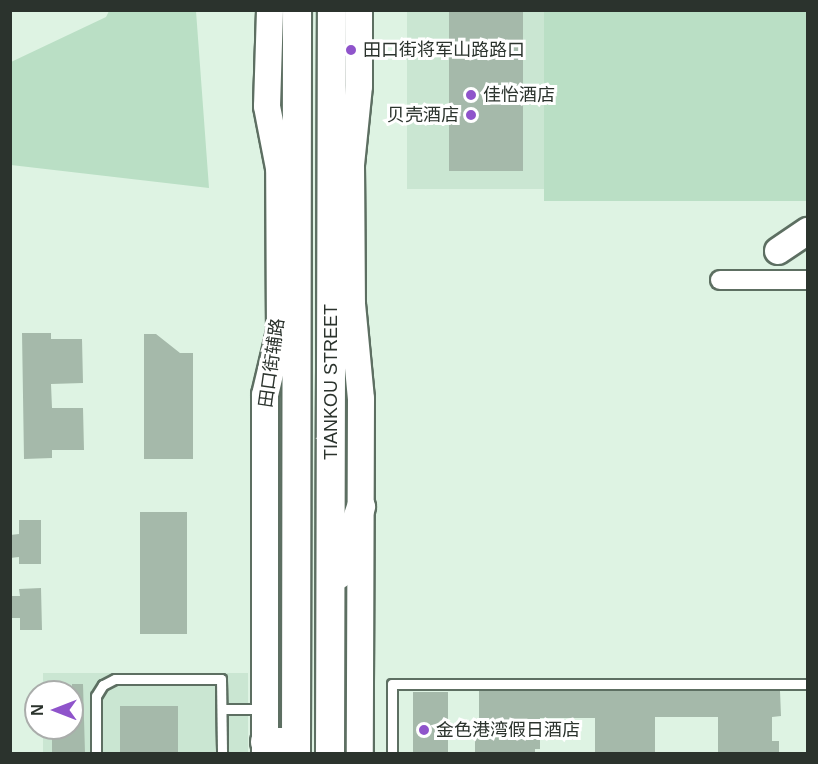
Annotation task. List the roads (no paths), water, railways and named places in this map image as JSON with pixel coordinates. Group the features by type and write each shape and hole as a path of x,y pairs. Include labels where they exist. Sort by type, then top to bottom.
{"main road":[{"name":"TIANKOU STREET","path":"296,748 297,10"},
{"name":"TIANKOU STREET","path":"330,753 332,10"},
{"path":"330,599 361,507"},
{"path":"265,748 296,748"}],"street":[{"name":"田口街辅路","path":"265,748 254,709 265,395 280,332 279,168 267,106 270,10"},
{"path":"359,10 359,86 351,165 352,304 361,399 360,753"},
{"path":"778,251 807,231"},
{"path":"720,280 807,280"}],"lane":[{"path":"96,753 96,696 103,685 115,680 221,679 222,753"},
{"path":"392,753 392,684 807,684"},
{"path":"222,709 254,709"}],"place":[{"name":"田口街将军山路路口","path":"351,50"},
{"name":"佳怡酒店","path":"471,95"},
{"name":"贝壳酒店","path":"471,115"},
{"name":"金色港湾假日酒店","path":"424,730"}]}
